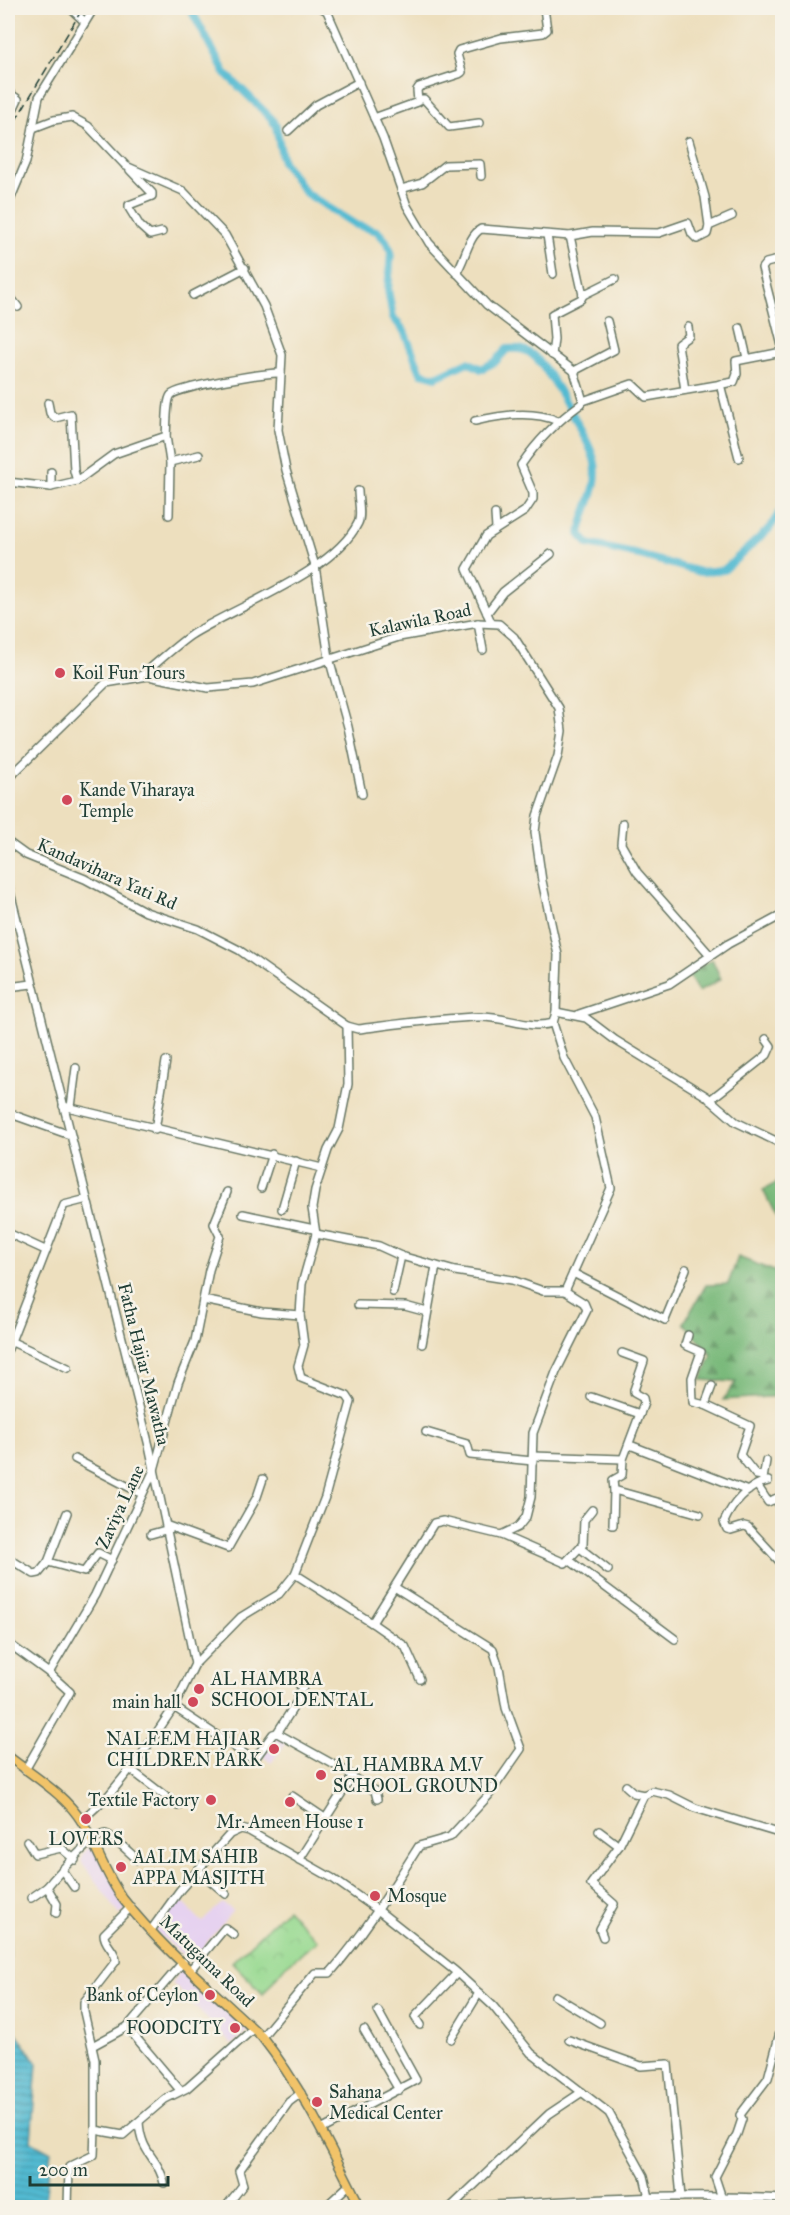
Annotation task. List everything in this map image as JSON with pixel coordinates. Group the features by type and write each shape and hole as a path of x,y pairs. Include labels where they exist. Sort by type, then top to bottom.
{"main road":[{"name":"Matugama Road","path":"8,1756 60,1797 81,1821 112,1881 131,1907 190,1969 262,2037 301,2093 359,2204"}],"street":[{"path":"70,8 85,22"},
{"path":"8,204 26,162 39,97 94,8"},
{"path":"322,8 327,11 359,82 407,206 429,243 486,305 574,371 582,403"},
{"path":"419,99 417,90 419,87 462,72 457,54 459,50 501,38 543,33 547,30 544,8"},
{"path":"288,131 315,105 359,82"},
{"path":"8,92 18,99 8,120"},
{"path":"374,118 424,99 449,127 479,123"},
{"path":"33,128 54,120 72,117 88,126 152,193 129,205 140,226 150,235 162,232"},
{"path":"456,273 477,231 485,228 570,236 593,232 658,233 688,223 692,234 697,239 707,234 710,226 705,197 689,141"},
{"path":"401,189 422,183 445,165 480,164 481,176"},
{"path":"126,166 183,191 225,235 264,306 282,355 278,430 286,470 315,566 328,658 348,727 362,794"},
{"path":"710,226 732,216"},
{"path":"547,235 553,274"},
{"path":"570,236 583,295"},
{"path":"783,259 766,263 762,268 781,329 783,346"},
{"path":"193,295 245,268"},
{"path":"552,355 552,314 615,279"},
{"path":"8,294 18,307"},
{"path":"773,308 783,305"},
{"path":"574,371 614,351 607,321"},
{"path":"685,390 678,344 689,336 688,327"},
{"path":"740,328 747,358"},
{"path":"492,622 466,569 486,536 530,506 533,493 521,465 540,438 559,420 582,403 632,384 646,397 734,382 737,374 736,361 783,352"},
{"path":"169,515 170,462 166,436 169,417 167,404 171,395 180,389 216,384 268,372 281,373"},
{"path":"720,384 739,458"},
{"path":"48,403 50,413 55,418 71,414 75,438 74,471 77,481"},
{"path":"475,421 507,414 543,416 559,420"},
{"path":"8,482 51,487 77,481 114,454 166,436"},
{"path":"170,462 198,455"},
{"path":"51,472 51,487"},
{"path":"139,678 190,636 315,566 350,536 360,520 358,491"},
{"path":"495,514 496,529"},
{"path":"487,613 503,592 551,554"},
{"path":"478,623 483,650"},
{"name":"Kalawila Road","path":"10,774 106,683 160,677 208,688 254,684 328,658 399,637 478,623 499,624 514,637 559,708 562,730 558,756 537,816 536,832 542,881 558,955 556,1012 553,1023"},
{"path":"623,823 621,844 638,872 710,955"},
{"name":"Kandavihara Yati Rd","path":"8,842 26,855 85,879 146,912 198,929 239,950 347,1026"},
{"name":"Fatha Hajiar Mawatha","path":"8,884 168,1527 195,1664"},
{"path":"573,1014 584,1013 669,984 710,955 762,924 783,915"},
{"path":"8,987 32,984"},
{"path":"556,1012 586,1018 615,1040 710,1100 736,1122 783,1144"},
{"path":"81,1821 130,1769 174,1707 195,1664 241,1617 279,1594 295,1574 325,1497 351,1402 347,1396 301,1378 298,1373 304,1345 300,1315 302,1284 315,1232 312,1208 322,1168 339,1129 348,1084 347,1026 358,1029 481,1017 504,1018 541,1027 553,1023 564,1058 596,1118 611,1188 565,1291"},
{"path":"710,1100 767,1055 771,1046 766,1039"},
{"path":"155,1130 166,1061"},
{"path":"71,1107 76,1068"},
{"path":"63,1106 155,1130 272,1154 322,1168"},
{"path":"8,1113 70,1135"},
{"path":"261,1188 272,1154"},
{"path":"282,1209 296,1161"},
{"name":"Zaviya Lane","path":"49,1673 90,1605 154,1470 178,1383 195,1341 209,1270 220,1236 214,1224 227,1192"},
{"path":"8,1349 9,1341 64,1205 87,1199"},
{"path":"243,1214 379,1246 401,1256 436,1266 512,1280 543,1290 565,1291 584,1303 587,1310 556,1372 533,1433 531,1497 526,1517 518,1527 501,1535"},
{"path":"8,1233 45,1250"},
{"path":"393,1292 401,1256"},
{"path":"422,1344 436,1266"},
{"path":"573,1273 665,1320 686,1269"},
{"path":"203,1300 262,1312 300,1315"},
{"path":"358,1305 405,1306 427,1312"},
{"path":"688,1335 685,1344 701,1352 692,1378 693,1402 705,1405 750,1426 740,1455 763,1481"},
{"path":"9,1341 68,1368"},
{"path":"613,1525 613,1480 622,1475 623,1459 630,1445 644,1400 634,1393 634,1390 644,1361 622,1353"},
{"path":"705,1405 712,1386"},
{"path":"591,1397 640,1414"},
{"path":"426,1432 467,1444 470,1455 533,1459 623,1459"},
{"path":"630,1445 748,1491"},
{"path":"75,1459 142,1494"},
{"path":"766,1461 763,1481 768,1502 779,1497 783,1508"},
{"path":"151,1534 168,1527 227,1549 257,1497 263,1479"},
{"path":"763,1481 748,1491 728,1513 724,1522 727,1529 748,1527 783,1564"},
{"path":"614,1490 700,1514"},
{"path":"372,1623 396,1588 422,1540 439,1520 501,1535 561,1563 569,1560 583,1544 584,1520 592,1510"},
{"path":"8,1558 34,1574 39,1573 48,1562 67,1513"},
{"path":"580,1548 608,1570"},
{"path":"48,1562 84,1572 98,1553 112,1560"},
{"path":"569,1560 675,1639"},
{"path":"295,1574 405,1646 420,1679"},
{"path":"262,2037 315,1973 330,1973 379,1911 419,1846 450,1836 489,1795 521,1749 506,1708 499,1667 493,1649 396,1588"},
{"path":"8,1643 49,1673 70,1692 24,1770"},
{"path":"174,1707 254,1760 273,1734 277,1733 298,1700 297,1695 303,1686 295,1681"},
{"path":"277,1733 375,1791 377,1799"},
{"path":"130,1769 178,1806"},
{"path":"299,1860 351,1777"},
{"path":"626,1786 634,1793 644,1795"},
{"path":"603,1937 600,1929 614,1904 591,1884 619,1846 644,1795 652,1791 669,1795 695,1808 783,1834"},
{"path":"292,1796 326,1819"},
{"path":"151,1930 198,1870 230,1834 241,1829 249,1831 332,1878 379,1911 479,1993 493,2006 531,2053 609,2113 644,2176 649,2197"},
{"path":"599,1831 619,1846"},
{"path":"31,1898 47,1887 92,1842 105,1834 138,1860"},
{"path":"27,1841 34,1854 61,1848 75,1860"},
{"path":"62,1870 74,1887"},
{"path":"198,1870 226,1894"},
{"path":"47,1887 57,1904 57,1913"},
{"path":"68,2208 69,2167 94,2155 94,2045 84,2012 84,2002 116,1961 116,1956 104,1941 104,1934 131,1907"},
{"path":"190,1969 225,1928 234,1935"},
{"path":"94,2045 128,2027 183,1962"},
{"path":"420,2025 415,2017 457,1973"},
{"path":"452,2038 479,1993"},
{"path":"555,1996 600,2023"},
{"path":"321,2130 416,2080 378,2011"},
{"path":"717,2208 721,2195 715,2177 737,2134 742,2118 740,2115 768,2078 783,2025"},
{"path":"128,2027 180,2090"},
{"path":"95,2130 123,2135 180,2090 187,2088 253,2029"},
{"path":"364,2030 399,2090"},
{"path":"569,2040 641,2066 668,2064 681,2197"},
{"path":"451,2207 549,2115 582,2092"},
{"path":"225,2208 243,2185 239,2171 289,2102 301,2093"},
{"path":"139,2122 143,2147 159,2165 164,2183"},
{"path":"324,2208 349,2185"},
{"path":"444,2208 721,2195 783,2199"},
{"path":"342,2208 359,2204"}],"shaded area":[{"name":"NALEEM HAJIAR CHILDREN PARK","path":"276,1737 286,1743 271,1763 263,1756"},
{"path":"92,1844 129,1907 120,1915 81,1861 84,1853"},
{"path":"178,1897 202,1922 222,1903 233,1910 191,1962 153,1929"},
{"path":"183,1965 250,2029 232,2045 172,1983"}],"green space":[{"path":"712,959 721,979 698,992 688,974"},
{"path":"782,1180 782,1223 780,1224 763,1190"},
{"path":"738,1257 782,1274 782,1396 723,1400 736,1382 701,1380 712,1355 684,1323 706,1285 728,1284"},
{"path":"287,1909 318,1941 285,1966 263,1994 232,1962"}],"water":[{"path":"8,1886 11,2025 37,2063 31,2141 51,2152 44,2207 8,2207"}],"waterway":[{"path":"190,8 225,73 271,118 276,126 283,162 306,193 356,225 377,231 386,241 391,251 388,290 393,317 404,331 421,373 436,377 468,362 481,369 495,362 507,349 523,350 536,358 542,366 579,426 595,463 595,482 580,534 588,544 700,572 724,570 769,529 782,509"}],"railway":[{"path":"8,133 83,8"}],"place":[{"name":"Koil Fun Tours","path":"60,673"},
{"name":"Kande Viharaya Temple","path":"67,800"},
{"name":"AL HAMBRA SCHOOL DENTAL","path":"199,1689"},
{"name":"main hall","path":"193,1702"},
{"name":"NALEEM HAJIAR CHILDREN PARK","path":"274,1749"},
{"name":"AL HAMBRA M.V SCHOOL GROUND","path":"321,1775"},
{"name":"Textile Factory","path":"211,1800"},
{"name":"Mr. Ameen House 1","path":"290,1802"},
{"name":"LOVERS","path":"86,1819"},
{"name":"AALIM SAHIB APPA MASJITH","path":"121,1867"},
{"name":"Mosque","path":"375,1896"},
{"name":"Bank of Ceylon","path":"210,1995"},
{"name":"FOODCITY","path":"235,2028"},
{"name":"Sahana Medical Center","path":"317,2102"}]}
